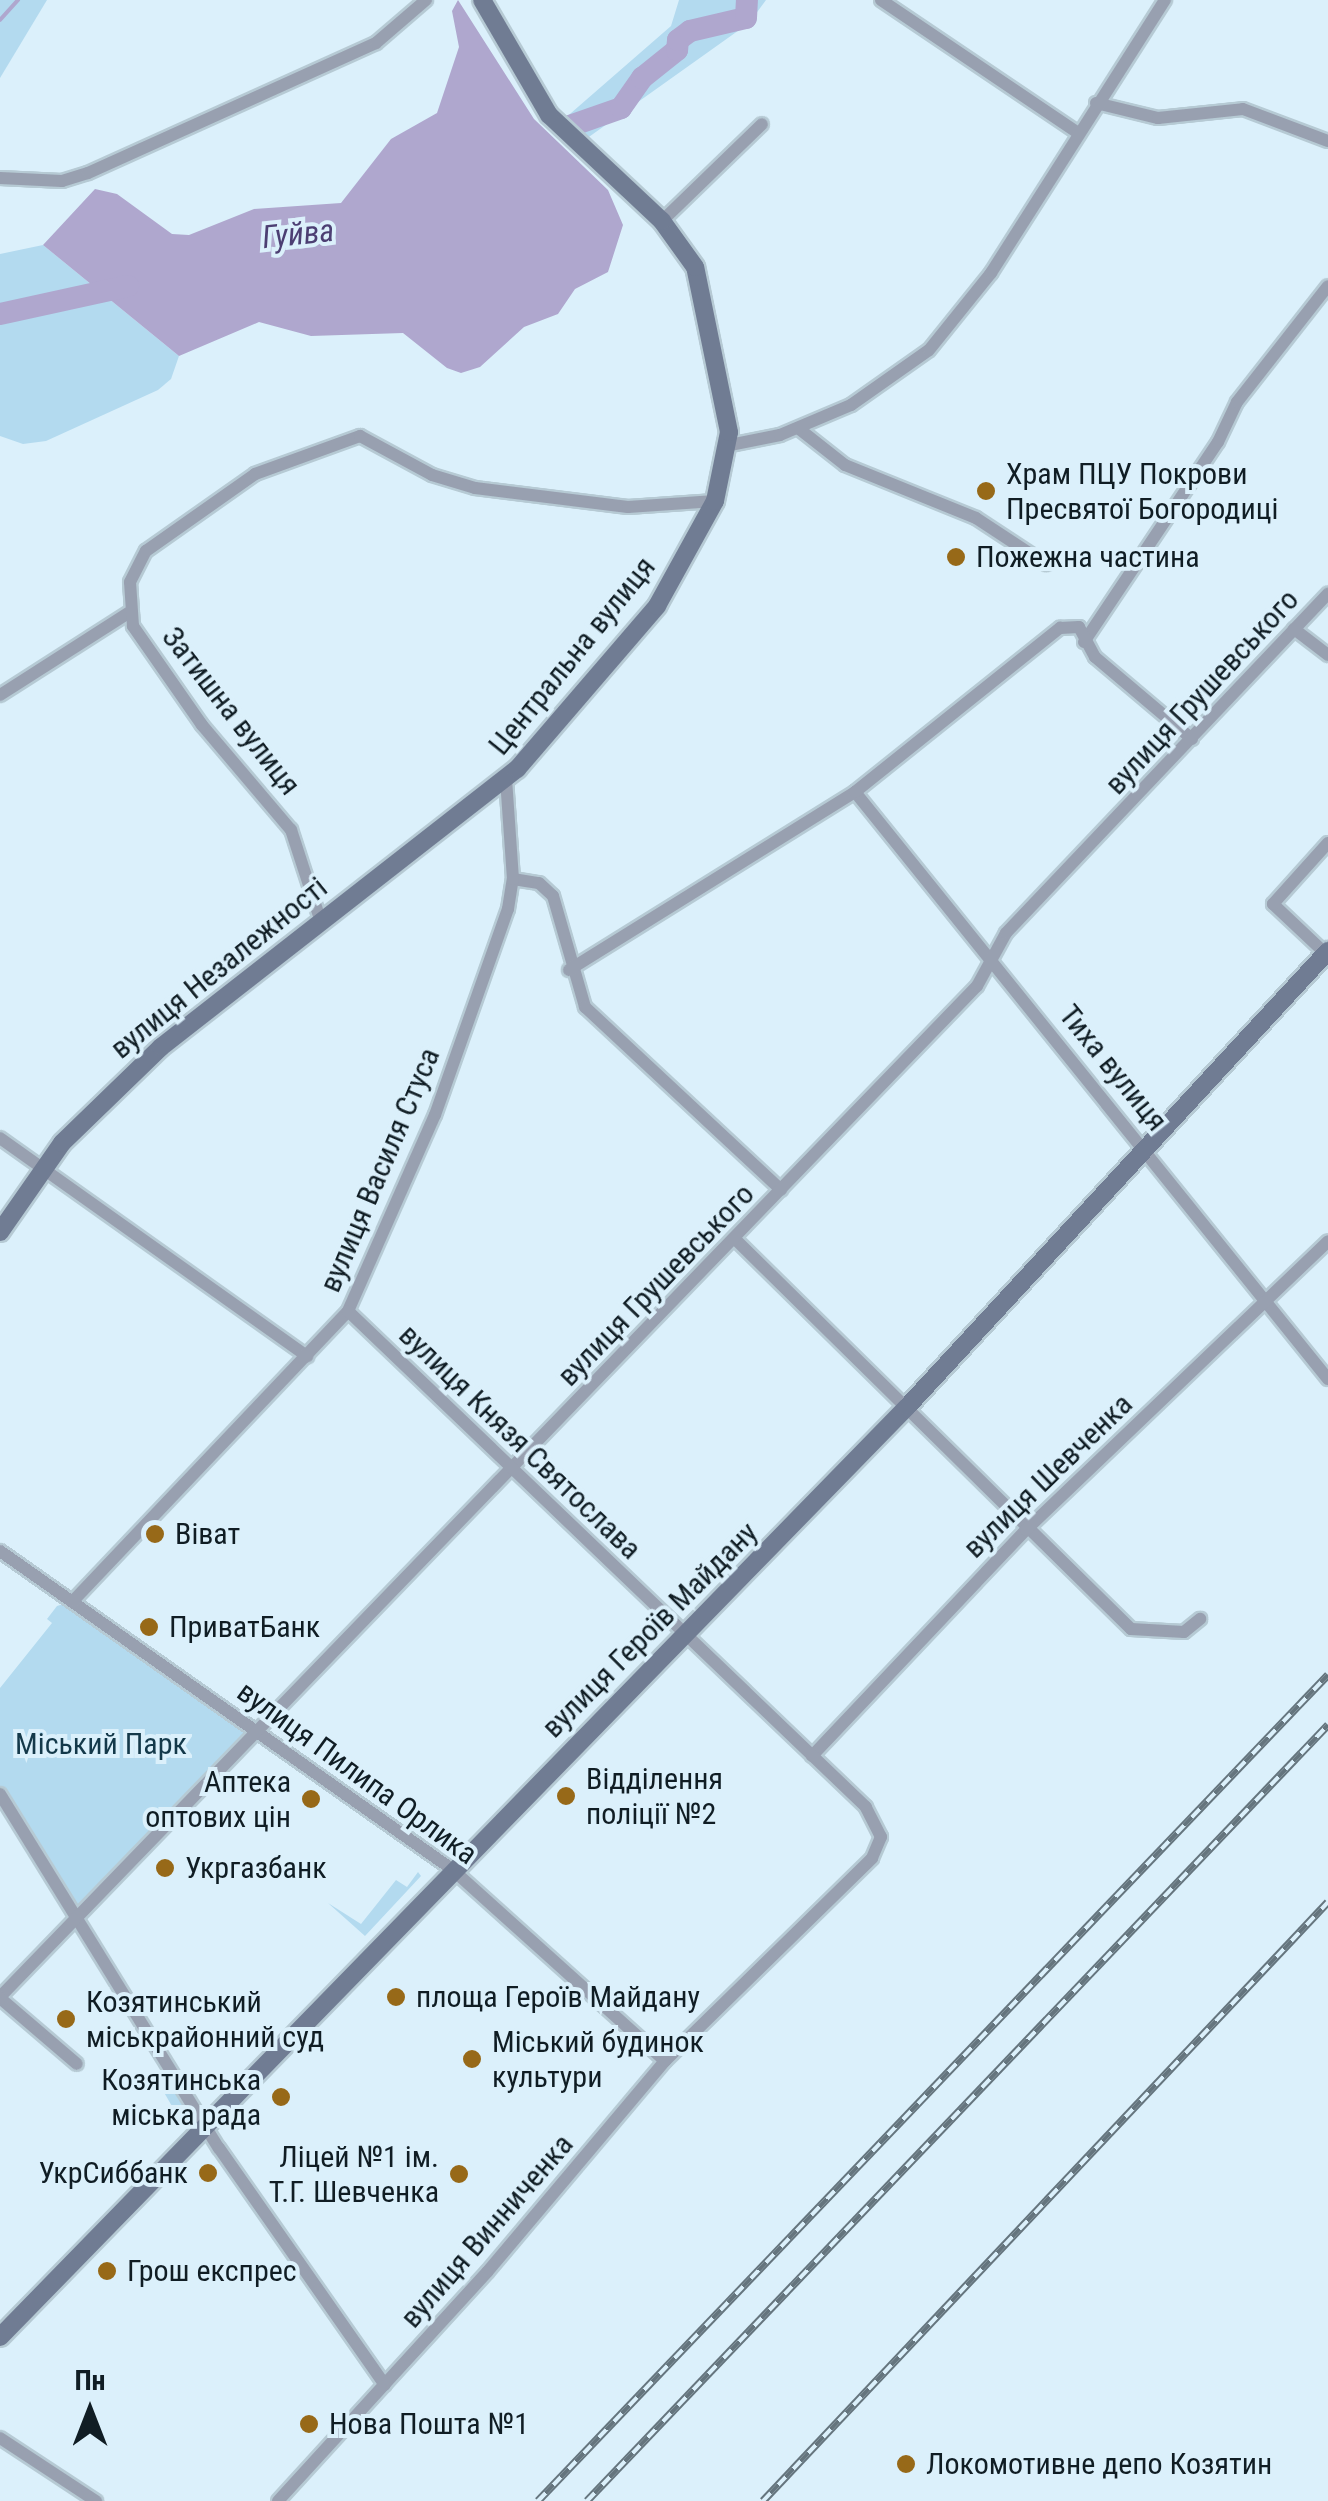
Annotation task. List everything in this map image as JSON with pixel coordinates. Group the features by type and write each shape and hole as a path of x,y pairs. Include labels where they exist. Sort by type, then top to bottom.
{"street":[{"path":"0,178 62,181 88,172 376,43 426,0"},
{"name":"Центральна вулиця","path":"482,0 549,115 662,221 700,280 730,445 715,501 657,606 506,779"},
{"path":"882,0 1076,132"},
{"path":"730,445 798,428 851,405 929,350 992,274 1076,132 1165,0"},
{"path":"1096,103 1158,118 1243,109 1328,140"},
{"path":"662,221 762,124"},
{"path":"1084,642 1218,442 1237,402 1328,286"},
{"path":"798,428 845,465 976,518 1046,564"},
{"name":"Затишна вулиця","path":"320,918 291,830 202,725 128,613 137,564 166,533 273,464 347,437 368,437 432,475 475,488 628,507 715,501"},
{"name":"вулиця Грушевського","path":"0,1997 980,982 1006,933 1328,594"},
{"path":"0,695 128,613"},
{"path":"570,970 855,792 1060,628 1078,627 1084,642 1192,739"},
{"path":"1294,629 1328,655"},
{"name":"вулиця Василя Стуса","path":"73,1601 348,1310 434,1115 499,938 513,879 506,779"},
{"name":"вулиця Незалежності","path":"0,1232 42,1167 161,1048 320,918 506,779"},
{"name":"Тиха вулиця","path":"855,792 1328,1379"},
{"path":"1327,952 1273,904 1328,843"},
{"path":"513,879 539,884 552,896 570,970 585,1007 782,1190"},
{"name":"вулиця Героїв Майдану","path":"0,2337 683,1632 907,1407 1327,952"},
{"path":"0,1138 306,1356"},
{"path":"735,1239 1130,1630 1184,1632 1200,1619"},
{"name":"вулиця Шевченка","path":"812,1756 1026,1530 1328,1241"},
{"name":"вулиця Князя Святослава","path":"348,1310 874,1816"},
{"name":"вулиця Пилипа Орлика","path":"0,1551 453,1870 665,2060"},
{"path":"0,1794 74,1919 207,2126 385,2384"},
{"name":"вулиця Винниченка","path":"278,2501 385,2384 665,2060 872,1858 881,1837 874,1816"},
{"path":"0,1997 77,2064"},
{"path":"0,2438 96,2501"}],"green space":[{"path":"0,0 47,0 0,78"},
{"path":"679,0 766,0 749,23 586,139 563,120 671,26"},
{"path":"43,245 179,356 171,379 158,390 46,441 23,444 0,436 0,254"},
{"name":"Міський Парк","path":"73,1601 255,1730 75,1919 0,1796 0,1688 52,1623 47,1619 57,1606"},
{"path":"418,1872 421,1876 365,1936 328,1903 361,1924 396,1880 407,1887"},
{"path":"168,2065 199,2113 184,2127 158,2082"}],"water":[{"path":"458,0 534,119 608,190 623,225 608,272 575,289 558,314 524,327 480,367 461,373 447,368 403,333 311,336 259,322 179,356 43,245 95,189 117,194 172,234 189,235 254,209 341,203 391,139 437,113 459,47 452,11"}],"waterway":[{"path":"0,20 18,0"},
{"name":"Гуйва","path":"570,126 621,108 642,78 677,50 678,40 690,31 746,18 747,0"},
{"name":"Гуйва","path":"0,314 128,286"}],"railway":[{"path":"538,2501 1328,1675"},
{"path":"587,2501 1328,1725"},
{"path":"763,2501 1328,1902"}],"place":[{"name":"Храм ПЦУ Покрови Пресвятої Богородиці","path":"986,491"},
{"name":"Пожежна частина","path":"956,557"},
{"name":"Віват","path":"155,1534"},
{"name":"ПриватБанк","path":"149,1627"},
{"name":"Відділення поліції №2","path":"566,1796"},
{"name":"Аптека оптових цін","path":"311,1799"},
{"name":"Укргазбанк","path":"165,1868"},
{"name":"площа Героїв Майдану","path":"396,1997"},
{"name":"Козятинський міськрайонний суд","path":"66,2019"},
{"name":"Міський будинок культури","path":"472,2059"},
{"name":"Козятинська міська рада","path":"281,2097"},
{"name":"УкрСиббанк","path":"208,2173"},
{"name":"Ліцей №1 ім. Т.Г. Шевченка","path":"459,2174"},
{"name":"Грош експрес","path":"107,2271"},
{"name":"Нова Пошта №1","path":"309,2424"},
{"name":"Локомотивне депо Козятин","path":"906,2464"}]}
